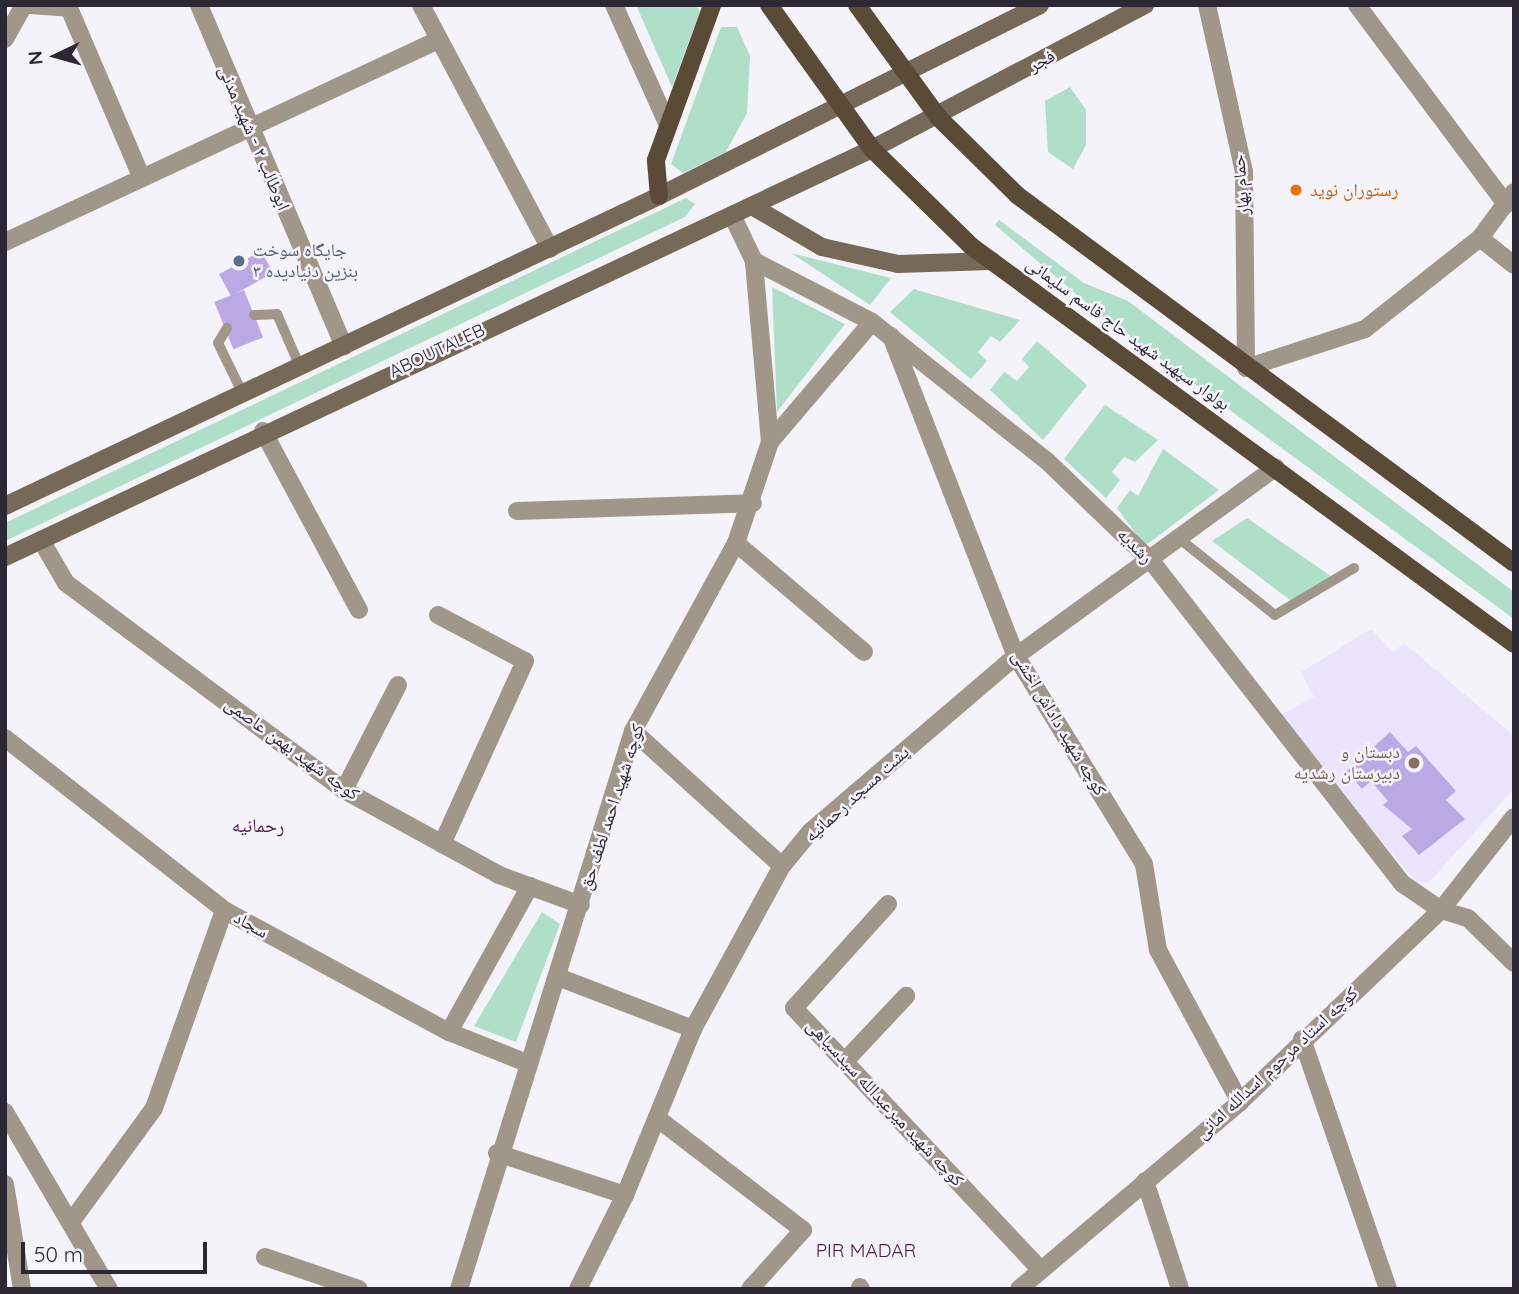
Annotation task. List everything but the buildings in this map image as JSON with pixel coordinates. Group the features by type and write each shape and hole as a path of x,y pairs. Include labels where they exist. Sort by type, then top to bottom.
{"main road":[{"path":"659,196 656,160 667,123 712,5"},
{"name":"بولوار سپهبد شهید حاج قاسم سلیمانی","path":"769,5 840,108 872,149 992,261 1276,467 1514,645"},
{"path":"857,5 938,117 1017,195 1246,368 1512,558"},
{"path":"5,506 550,249 840,108 1041,5"},
{"name":"فجر","path":"872,149 938,117 1145,5"},
{"name":"ABOUTALEB","path":"5,557 262,431 872,149"},
{"path":"752,205 822,247 898,264 992,261"}],"street":[{"path":"5,39 24,5"},
{"path":"30,5 69,8 141,176"},
{"name":"ابوطالب ۲ - شهید مدنی","path":"200,5 249,128 344,347"},
{"path":"421,5 550,249"},
{"path":"614,5 667,123"},
{"name":"حمام بهار","path":"1207,5 1244,172 1246,368"},
{"path":"1246,368 1365,329 1480,238 1510,198 1357,5"},
{"path":"5,242 141,176 438,40"},
{"name":"کوچه شهید احمد لطف حق","path":"459,1289 497,1153 558,978 633,731 736,543 754,503 770,442 754,261 732,215"},
{"path":"1480,238 1514,265"},
{"name":"رشدیه","path":"754,261 872,322 1047,461 1152,562 1367,845 1403,884 1441,910 1468,918 1514,963"},
{"path":"770,442 872,322"},
{"name":"کوچه شهید داداش اخشی","path":"891,335 1016,656 1144,864 1158,950 1240,1102"},
{"path":"262,431 359,610"},
{"name":"پشت مسجد رحمانیه","path":"578,1289 625,1195 693,1029 782,866 811,831 1016,656 1152,562 1276,467"},
{"path":"517,511 754,503"},
{"name":"کوچه شهید بهمن عاصمی","path":"41,540 66,583 344,790 442,844 530,886 581,905"},
{"path":"736,543 864,652"},
{"path":"439,615 525,661 442,844"},
{"path":"344,790 398,685"},
{"path":"633,731 782,866"},
{"name":"سجاد","path":"5,738 224,910 449,1032 527,1063"},
{"name":"کوچه استاد مرحوم اسدالله امانی","path":"1019,1289 1240,1102 1303,1043 1441,910 1514,817"},
{"path":"449,1032 530,886"},
{"name":"کوچه شهید میرعبدالله سیدسیاهی","path":"888,904 794,1008 846,1060 1041,1270"},
{"path":"71,1222 154,1108 224,910"},
{"path":"558,978 693,1029"},
{"path":"846,1060 906,996"},
{"path":"1303,1043 1388,1289"},
{"path":"5,1112 109,1289"},
{"path":"656,1118 803,1230 753,1288"},
{"path":"497,1153 625,1195"},
{"path":"1145,1181 1180,1289"},
{"path":"5,1184 22,1289"},
{"path":"265,1257 359,1289"}],"lane":[{"path":"254,315 277,314 300,367"},
{"path":"227,328 218,343 243,394"},
{"path":"1181,540 1275,615 1354,568"}],"shaded area":[{"name":"دبستان و دبیرستان رشدیه","path":"1371,629 1393,652 1404,643 1514,736 1514,789 1429,882 1417,883 1276,717 1314,697 1301,672"}],"green space":[{"path":"636,5 695,5 700,11 672,87"},
{"path":"721,27 737,27 750,56 747,113 726,152 683,173 671,164"},
{"path":"1070,87 1086,110 1086,145 1073,169 1048,152 1045,101"},
{"path":"686,198 695,204 685,217 5,541 5,523"},
{"path":"999,220 1084,283 1128,301 1514,592 1514,619 1102,316 995,225"},
{"path":"791,253 891,278 870,305"},
{"path":"772,287 845,324 777,412"},
{"path":"914,289 1020,320 1000,342 991,336 978,352 987,361 971,379 890,312"},
{"path":"1037,341 1087,385 1043,440 990,390 1004,372 1017,381 1029,367 1022,359"},
{"path":"1105,405 1158,440 1135,462 1124,457 1112,472 1120,480 1106,498 1064,459"},
{"path":"1163,449 1219,490 1145,546 1117,508 1130,490 1138,496"},
{"path":"1247,518 1332,577 1295,604 1212,541"},
{"path":"542,912 560,924 516,1042 474,1026"}],"place":[{"name":"رستوران نوید","path":"1296,190"},
{"name":"جایگاه سوخت بنزین دنیادیده ۳","path":"239,261"},
{"name":"دبستان و دبیرستان رشدیه","path":"1414,763"}],"district":[{"name":"رحمانیه","path":"258,826"},
{"name":"PIR MADAR","path":"866,1251"}]}
